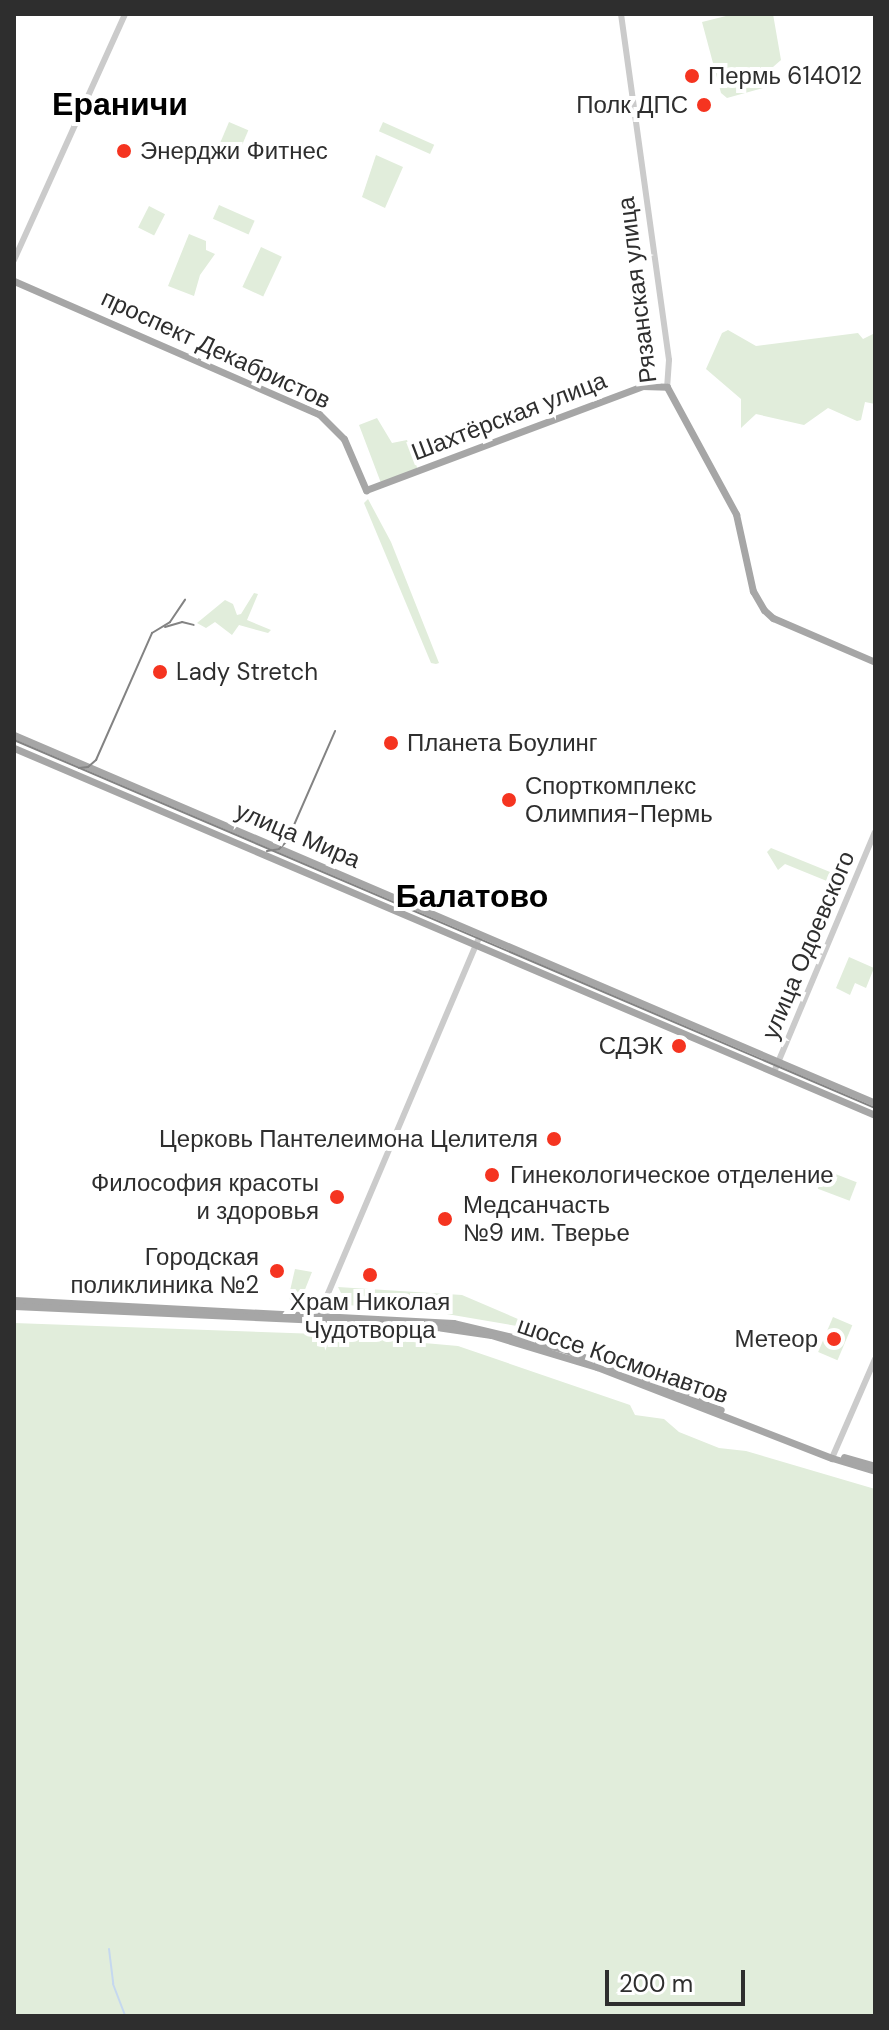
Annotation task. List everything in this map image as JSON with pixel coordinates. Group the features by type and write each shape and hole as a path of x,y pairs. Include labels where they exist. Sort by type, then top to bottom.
{"main road":[{"name":"проспект Декабристов","path":"14,281 319,414 344,439 366,490"},
{"name":"Шахтёрская улица","path":"366,490 642,386 667,387"},
{"name":"Рязанская улица","path":"667,387 736,514 753,591 764,610 773,618 875,662"},
{"name":"улица Мира","path":"14,735 875,1103"},
{"name":"улица Мира","path":"14,748 875,1115"},
{"name":"шоссе Космонавтов","path":"14,1303 416,1324 523,1343 597,1367 833,1456 875,1468"}],"street":[{"name":"Рязанская улица","path":"621,14 669,360 667,387"},
{"path":"14,260 123,16"},
{"name":"улица Одоевского","path":"774,1072 874,837"},
{"path":"318,1317 480,935"},
{"path":"833,1456 875,1359"}],"green space":[{"path":"734,14 773,14 781,60 773,67 777,84 727,98 721,93 702,22"},
{"path":"229,122 248,130 238,154 219,146"},
{"path":"383,122 434,145 430,154 379,131"},
{"path":"376,155 403,167 385,208 362,197"},
{"path":"219,205 255,221 249,235 213,219"},
{"path":"149,206 165,214 154,236 138,227"},
{"path":"189,234 206,241 206,250 215,254 200,275 194,296 168,286"},
{"path":"261,247 282,257 263,297 242,287"},
{"path":"728,330 756,346 858,333 863,339 875,333 875,404 865,402 861,420 857,421 828,408 804,425 756,414 741,428 741,399 706,369 722,333"},
{"path":"377,418 392,443 407,440 418,470 381,483 359,425"},
{"path":"368,499 391,542 439,663 431,663 364,503"},
{"path":"254,593 258,594 247,620 271,630 268,633 239,625 232,635 215,622 206,628 197,623 225,600 233,604 237,615 241,614"},
{"path":"771,848 835,874 848,870 851,873 844,888 785,864 778,870 767,852"},
{"path":"849,957 874,968 866,988 855,983 850,995 836,988"},
{"path":"825,1170 857,1182 850,1201 818,1189"},
{"path":"295,1269 312,1272 300,1302 290,1300 289,1295"},
{"path":"338,1287 462,1295 546,1331 435,1312 347,1305"},
{"name":"Метеор","path":"833,1317 852,1325 837,1360 818,1352"},
{"path":"14,1323 319,1334 322,1325 339,1326 334,1335 458,1346 630,1405 635,1415 664,1419 679,1432 719,1448 746,1451 875,1489 875,2016 14,2016"}],"waterway":[{"path":"109,1949 113,1984 125,2016"}],"tram line":[{"path":"79,768 88,767 96,760 152,633 170,622 185,600"},
{"path":"165,627 182,622 194,625"},
{"path":"267,851 279,849 287,841 335,731"},
{"path":"14,740 875,1108"}],"place":[{"name":"Пермь 614012","path":"692,76"},
{"name":"Полк ДПС","path":"704,105"},
{"name":"Энерджи Фитнес","path":"124,151"},
{"name":"Lady Stretch","path":"160,672"},
{"name":"Планета Боулинг","path":"391,743"},
{"name":"Спорткомплекс Олимпия-Пермь","path":"509,800"},
{"name":"СДЭК","path":"679,1046"},
{"name":"Церковь Пантелеимона Целителя","path":"554,1139"},
{"name":"Гинекологическое отделение","path":"492,1175"},
{"name":"Философия красоты и здоровья","path":"337,1197"},
{"name":"Медсанчасть №9 им. Тверье","path":"445,1219"},
{"name":"Городская поликлиника №2","path":"277,1271"},
{"name":"Храм Николая Чудотворца","path":"370,1275"},
{"name":"Метеор","path":"834,1339"}],"district":[{"name":"Ераничи","path":"120,104"},
{"name":"Балатово","path":"472,896"}]}
